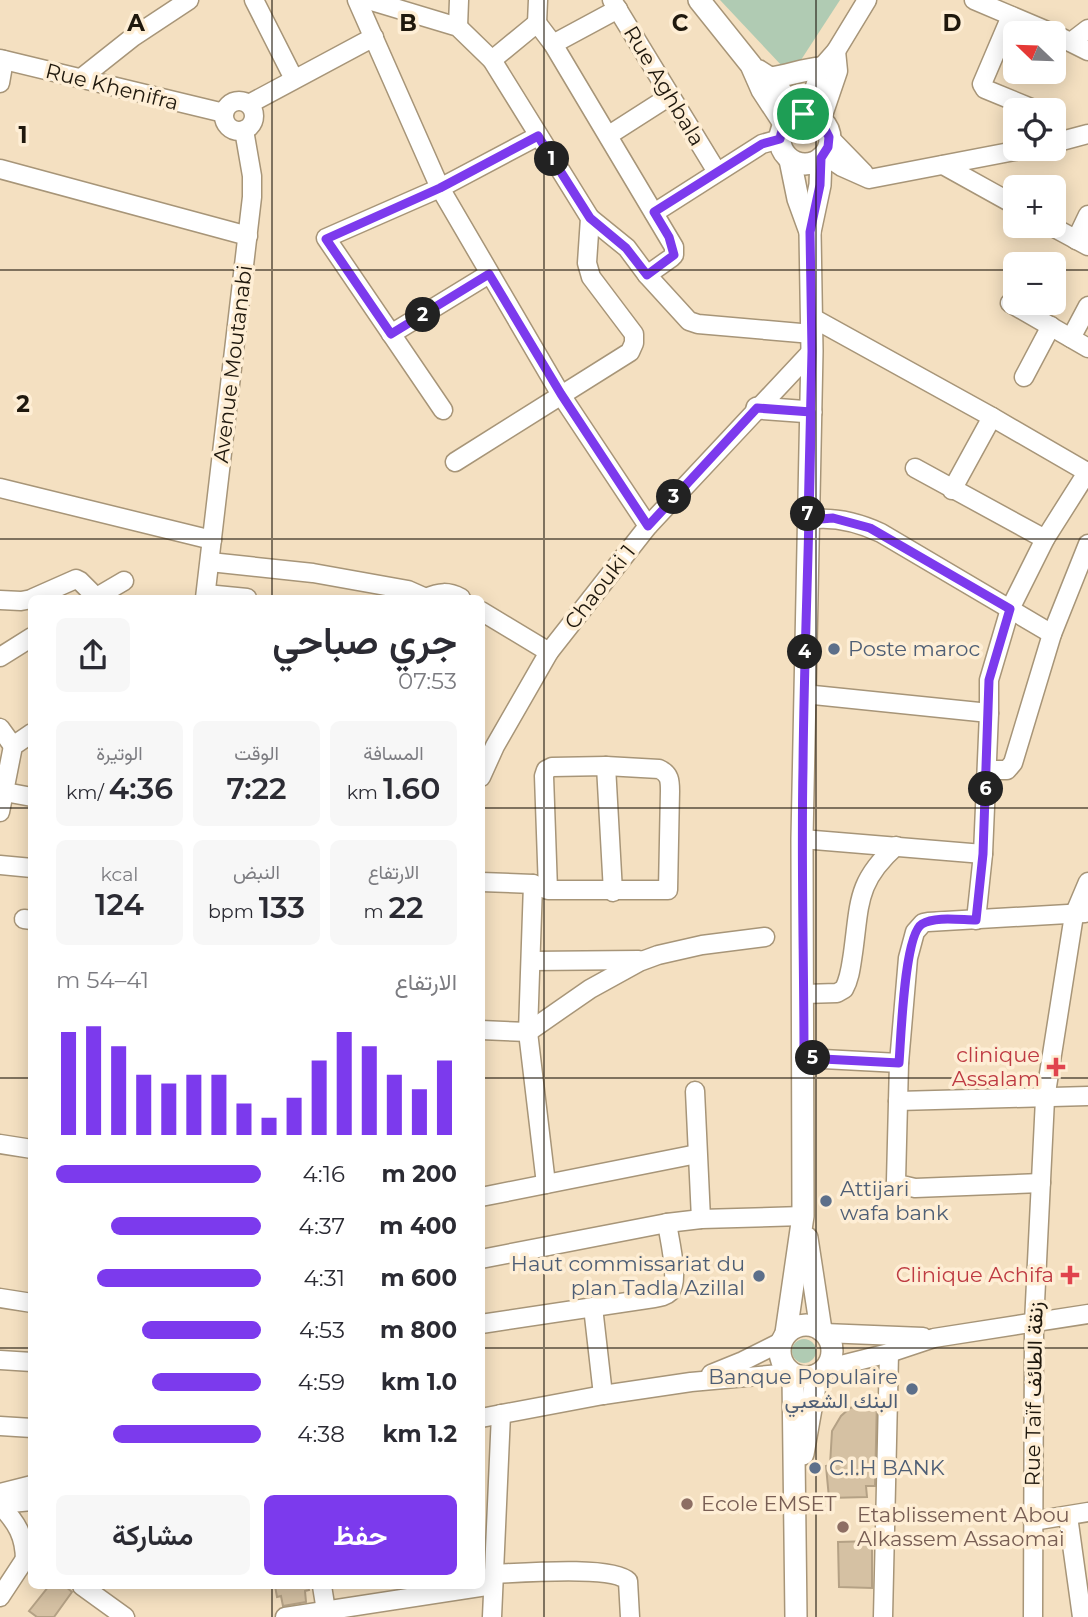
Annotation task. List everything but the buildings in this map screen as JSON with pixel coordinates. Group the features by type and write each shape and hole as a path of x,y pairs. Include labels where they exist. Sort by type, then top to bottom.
{"main road":[{"path":"699,0 751,65 762,90 808,133"},
{"path":"751,65 770,78 808,133 820,185 810,232 811,412 802,839 803,1216 779,1356 785,1368 792,1374 809,1378 821,1372"},
{"path":"770,78 821,68"},
{"path":"808,133 781,147 790,160 798,199 810,232"},
{"path":"790,160 804,164 808,133"},
{"path":"757,408 811,412"},
{"path":"796,1497 821,1372 832,1355 829,1339 823,1331 803,1216"},
{"path":"783,1338 799,1326 807,1325 823,1331"},
{"path":"792,1374 796,1617"}],"street":[{"path":"80,79 133,37 189,0"},
{"path":"254,0 294,79"},
{"path":"357,0 440,188 561,394 648,526"},
{"path":"368,0 458,27 492,60 590,218 626,248 690,321 698,324 812,334 992,416 1087,471 1045,539 1010,609 989,680 983,854 976,920"},
{"path":"458,27 459,0"},
{"path":"538,0 537,23 553,44 669,237 674,255 647,275"},
{"path":"808,133 821,68 836,51 867,0"},
{"path":"974,0 1023,21"},
{"path":"553,44 615,4"},
{"name":"Rue Aghbala","path":"615,4 717,172"},
{"path":"1007,98 985,89 982,84 1011,16"},
{"path":"492,60 537,23"},
{"path":"1072,42 1088,29"},
{"path":"249,104 374,37"},
{"path":"1066,39 1088,51"},
{"path":"808,133 838,72 836,51"},
{"path":"0,83 2,60"},
{"name":"Rue Khenifra","path":"2,60 224,113"},
{"path":"609,135 670,96"},
{"path":"234,101 249,104 253,108 254,118 249,128 233,130 225,123 224,113 229,103 234,101"},
{"name":"Avenue Moutanabi","path":"206,595 253,197 244,130"},
{"path":"654,212 762,144 808,133"},
{"path":"808,133 842,167 869,179 1003,153"},
{"path":"1066,139 1088,134"},
{"path":"443,410 326,239 440,188 538,136"},
{"path":"943,165 1003,198"},
{"path":"0,169 248,236"},
{"path":"1066,234 1082,243 1088,215"},
{"path":"455,462 630,352 634,334 591,277 587,263 590,218"},
{"path":"391,334 489,274"},
{"path":"1071,338 1088,306"},
{"path":"1031,315 1088,348"},
{"path":"1024,377 1051,326"},
{"name":"Chaouki 1","path":"485,768 549,652 648,526 757,408 812,334"},
{"path":"952,490 992,416"},
{"path":"915,468 1045,539"},
{"path":"3,490 212,540"},
{"path":"808,520 833,518 870,528 1052,634"},
{"path":"987,770 1007,770 1013,763 1052,634 1088,544"},
{"path":"210,562 326,575 408,590 419,595"},
{"path":"41,595 76,579 93,595"},
{"path":"101,595 124,581"},
{"path":"432,595 438,592 456,595"},
{"path":"0,600 28,600"},
{"path":"485,613 549,652"},
{"path":"0,657 28,640"},
{"path":"804,694 989,713"},
{"path":"0,728 13,746"},
{"path":"0,812 1,791 13,746 28,736"},
{"name":"Chaouki 1","path":"485,756 495,746"},
{"path":"606,766 613,892"},
{"path":"485,881 540,887 613,892 668,890 668,775 659,769 606,766 552,767 546,770 544,776 540,887 531,961 527,1032 546,1184"},
{"path":"1,791 28,796"},
{"path":"802,839 983,854"},
{"path":"804,994 837,993 844,989 849,976 864,885 881,860 896,846"},
{"path":"0,864 28,868"},
{"name":"Rue Taïf زنقة الطائف","path":"1032,1617 1034,1324 1045,1099 1088,882"},
{"path":"1041,1183 915,1188 900,1184 896,1180 899,1063 911,942 918,927 933,921 1081,913"},
{"path":"485,1030 527,1032 590,989 646,960 702,945 765,937"},
{"path":"531,961 646,960"},
{"path":"804,1058 899,1063"},
{"path":"695,1091 701,1219"},
{"path":"898,1101 1088,1096"},
{"path":"0,1144 28,1148"},
{"path":"485,1196 697,1154"},
{"path":"485,1258 667,1223 701,1219 803,1216"},
{"path":"485,1323 665,1295 673,1286 674,1273 667,1223"},
{"path":"0,1298 28,1302"},
{"path":"593,1307 603,1395"},
{"path":"821,1372 934,1338 1088,1314"},
{"path":"823,1331 934,1338"},
{"path":"691,1382 743,1361 783,1338"},
{"path":"883,1617 888,1353"},
{"path":"0,1360 28,1362"},
{"path":"485,1417 691,1382 792,1374"},
{"path":"492,1617 501,1414"},
{"path":"0,1426 28,1428"},
{"path":"0,1493 28,1486"},
{"path":"0,1505 28,1502"},
{"path":"0,1505 22,1533 28,1557"},
{"path":"1033,1521 1088,1512"},
{"path":"1068,1516 1082,1617"},
{"path":"485,1581 598,1572 617,1574 628,1581 630,1617"},
{"path":"86,1589 125,1617"},
{"path":"322,1589 326,1613"},
{"path":"285,1617 326,1613 444,1589"}],"green space":[{"path":"720,0 840,0 799,63 783,67"},
{"path":"804,1339 813,1342 816,1351 813,1360 804,1363 795,1360 792,1351 795,1342"}],"place":[{"name":"Poste maroc","path":"834,649"},
{"name":"clinique Assalam","path":"1056,1067"},
{"name":"Attijari wafa bank","path":"826,1201"},
{"name":"Clinique Achifa","path":"1070,1275"},
{"name":"Haut commissariat du plan Tadla Azillal","path":"759,1276"},
{"name":"Banque Populaire البنك الشعبي","path":"912,1389"},
{"name":"C.I.H BANK","path":"815,1468"},
{"name":"Ecole EMSET","path":"687,1504"},
{"name":"Etablissement Abou Alkassem Assaomai","path":"843,1527"}],"route":[{"path":"803,114 788,121 781,131 780,139 762,144 654,212 674,247 674,255 647,275 626,248 590,218 538,136 440,188 326,239 391,334 489,274 561,394 648,526 757,408 811,412 811,450 808,520 804,694 802,839 804,1058 899,1063 908,958 915,932 923,923 928,922 976,920 983,854 989,680 1010,609 862,524 833,518 808,520 811,450 812,351 810,232 820,185 821,158 828,147 829,137 821,121 803,114"}]}
